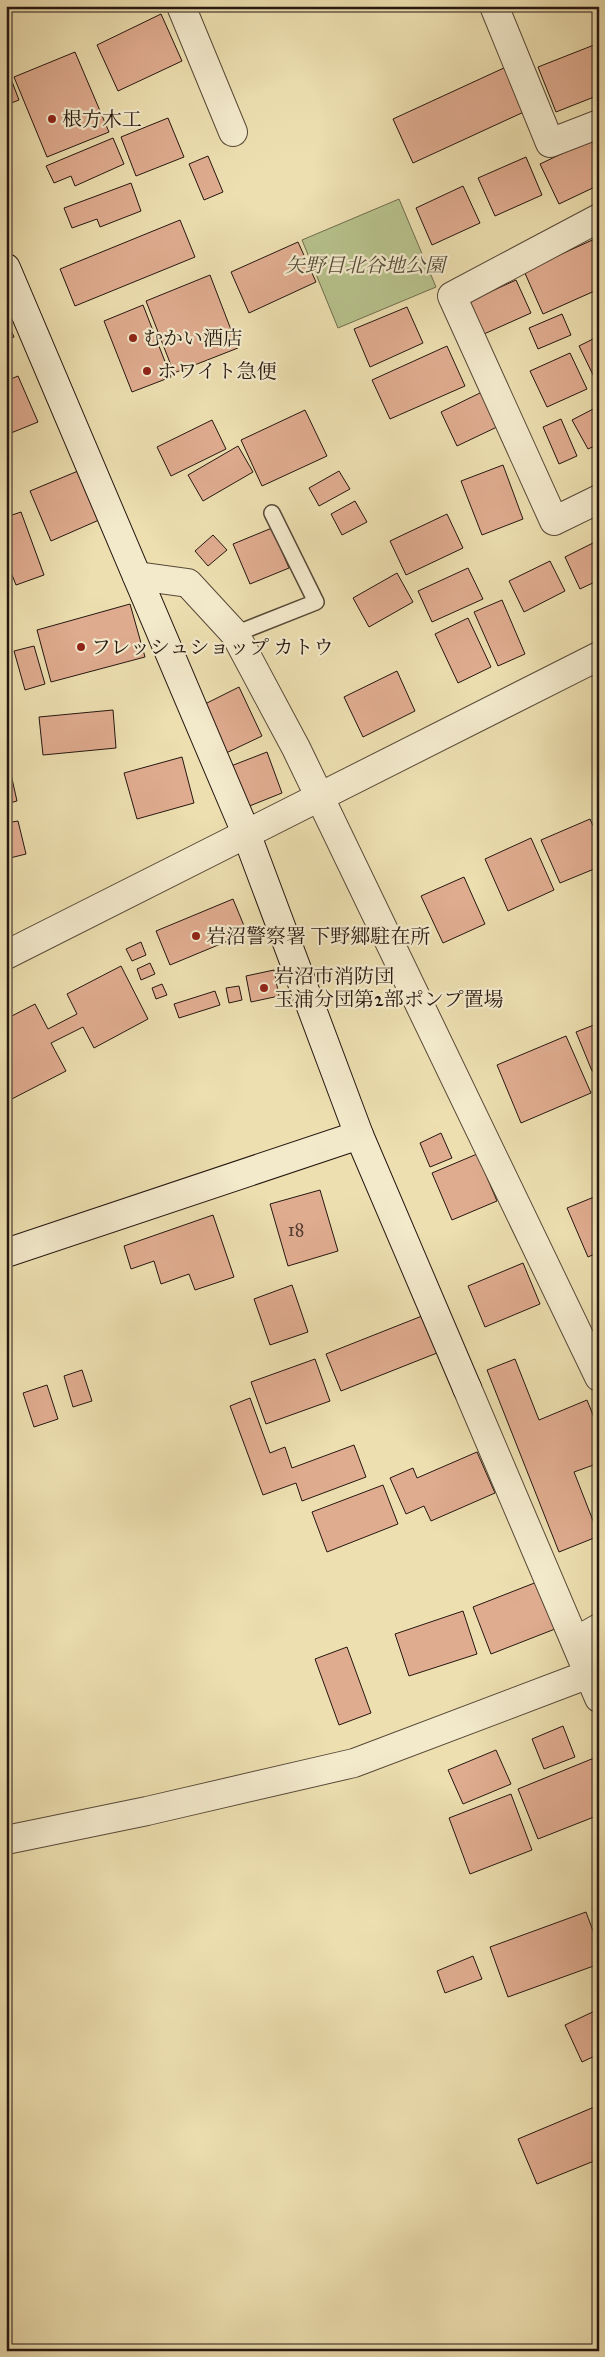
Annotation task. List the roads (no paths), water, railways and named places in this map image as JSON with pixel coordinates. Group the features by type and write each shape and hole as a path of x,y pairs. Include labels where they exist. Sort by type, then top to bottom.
{"street":[{"path":"181,6 233,132"},
{"path":"494,6 550,143 599,124"},
{"path":"599,218 452,296 554,521 599,499"},
{"path":"6,268 246,833 359,1135 467,1388 587,1635 594,1686 354,1763 147,1811 6,1840"},
{"path":"137,576 188,582 235,634 296,748 599,1377"},
{"path":"6,955 599,656"},
{"path":"6,1253 359,1135"}],"lane":[{"path":"235,634 316,602 272,513"}],"place":[{"name":"根方木工","path":"52,119"},
{"name":"むかい酒店","path":"133,338"},
{"name":"ホワイト急便","path":"147,371"},
{"name":"フレッシュショップ カトウ","path":"81,647"},
{"name":"岩沼警察署 下野郷駐在所","path":"196,936"},
{"name":"岩沼市消防団 玉浦分団第2部ポンプ置場","path":"264,988"}],"park label":[{"name":"矢野目北谷地公園","path":"365,265"}]}
